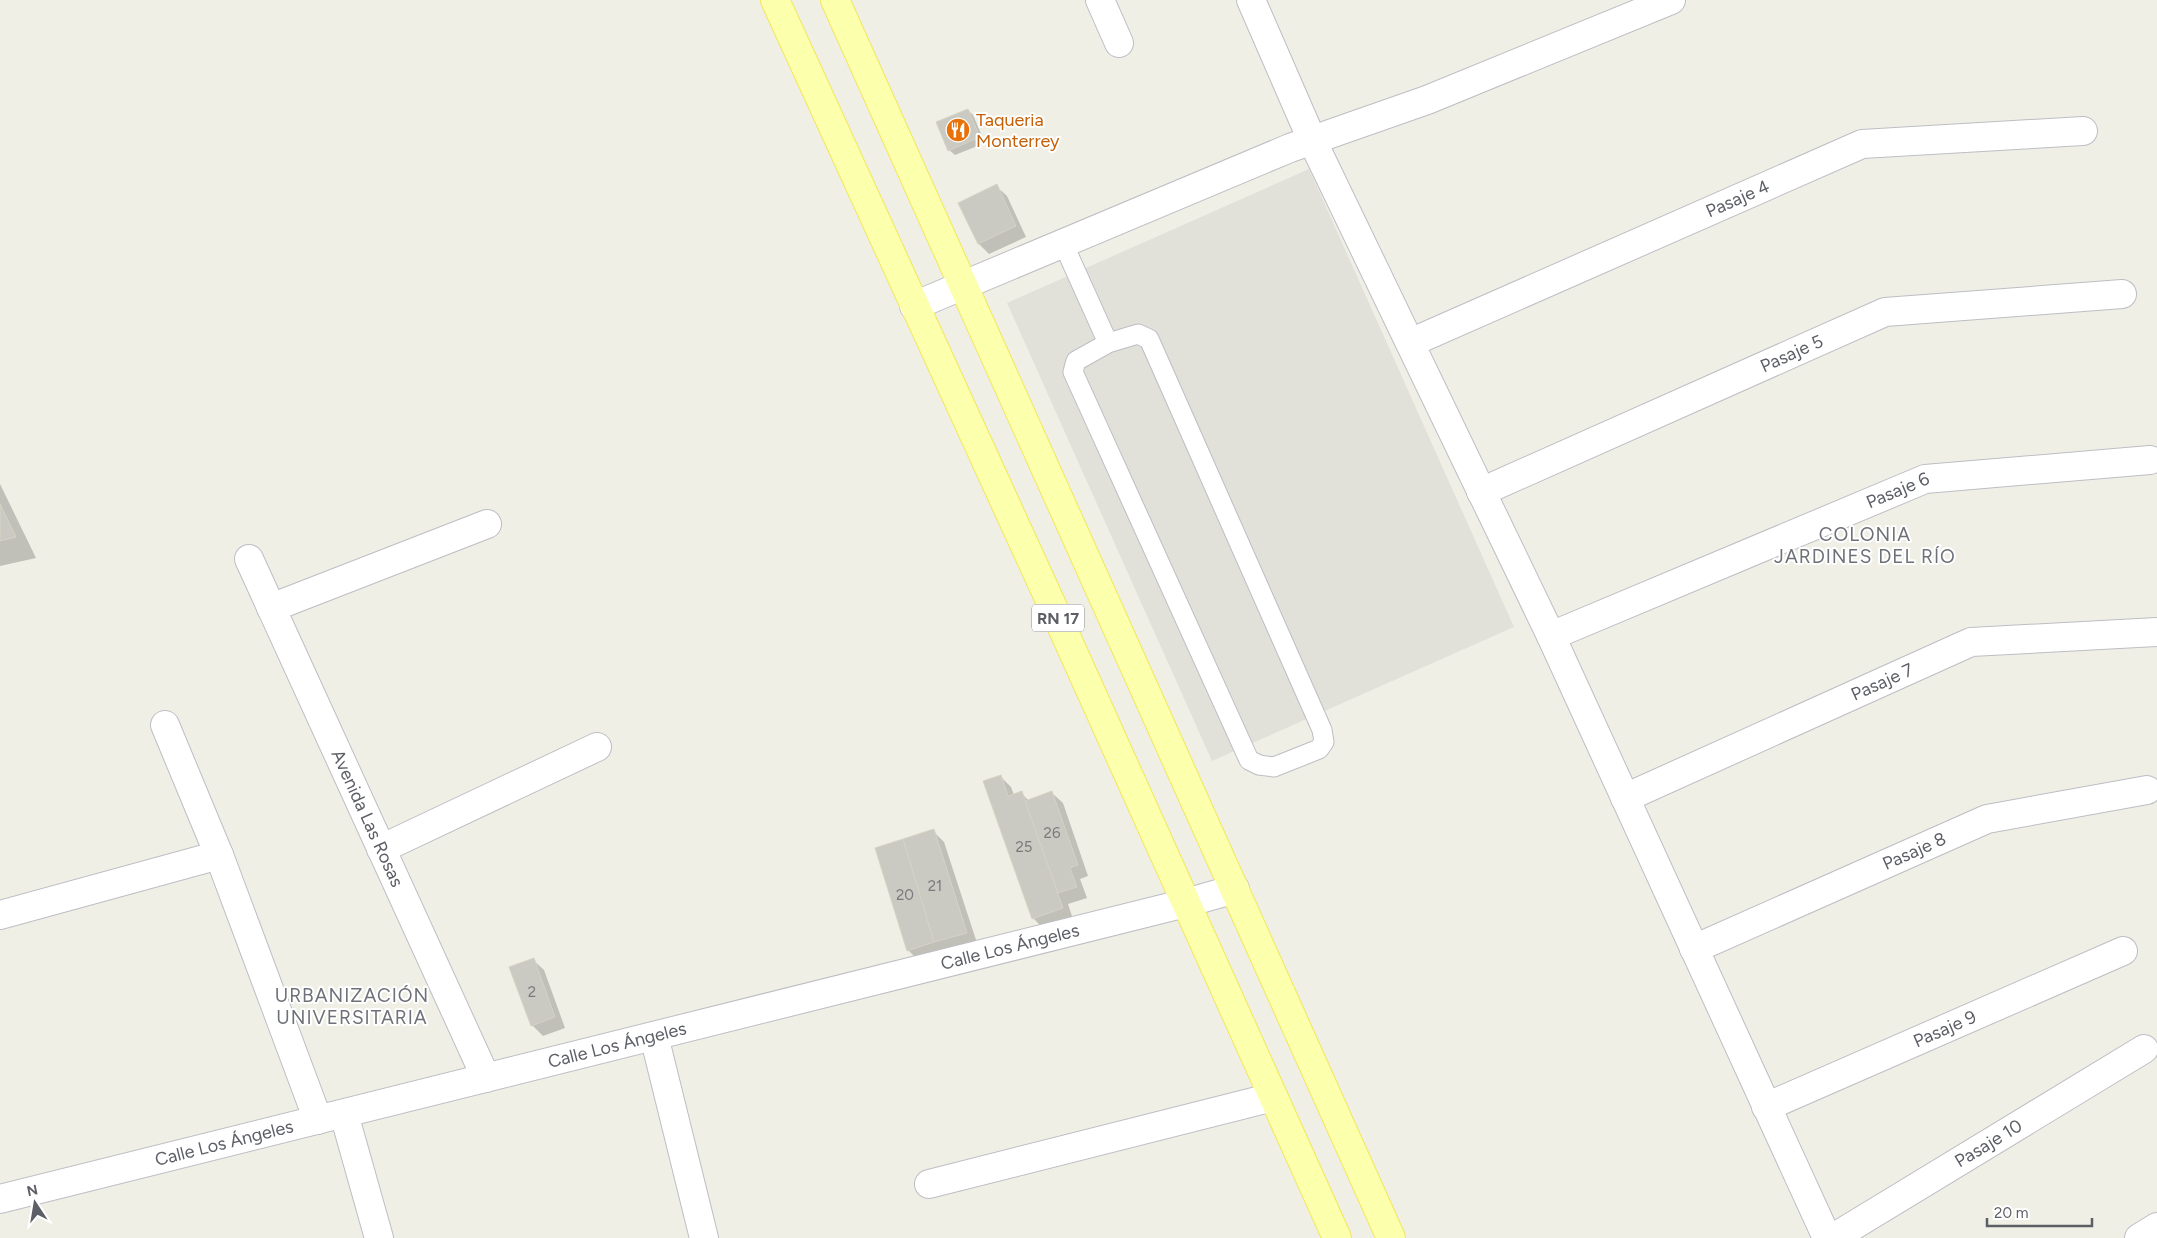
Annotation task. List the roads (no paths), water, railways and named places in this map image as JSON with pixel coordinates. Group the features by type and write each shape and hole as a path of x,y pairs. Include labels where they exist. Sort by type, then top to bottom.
{"main road":[{"name":"RN 17","path":"775,0 1337,1238"},
{"name":"RN 17","path":"835,0 1391,1238"}],"street":[{"path":"1100,0 1119,43"},
{"path":"1251,0 1312,140 1551,636 1827,1238"},
{"path":"914,306 1312,140 1428,100 1671,0"},
{"name":"Pasaje 4","path":"1410,343 1862,144 2082,131"},
{"name":"Pasaje 5","path":"1481,492 1885,312 2122,294"},
{"name":"Pasaje 6","path":"1551,636 1925,479 2150,460"},
{"path":"271,608 487,524"},
{"name":"Avenida Las Rosas","path":"249,559 486,1078"},
{"name":"Pasaje 7","path":"1625,798 1971,642 2157,632"},
{"path":"165,725 331,1117 379,1238"},
{"path":"381,849 597,747"},
{"name":"Pasaje 8","path":"1694,950 1987,819 2147,790"},
{"path":"0,915 219,855"},
{"name":"Calle Los Ángeles","path":"0,1199 1186,903 1235,889"},
{"name":"Pasaje 9","path":"1766,1107 2123,950"},
{"path":"654,1036 704,1238"},
{"name":"Pasaje 10","path":"1833,1238 2144,1049"},
{"path":"929,1184 1273,1097"},
{"path":"2139,1238 2157,1227"}],"lane":[{"path":"1063,243 1108,343"},
{"path":"1138,334 1149,339 1322,730 1324,742 1319,749 1274,767 1259,766 1248,760 1074,372 1076,361 1108,343 1138,334"}],"place":[{"name":"Taqueria Monterrey","path":"958,130"}],"district":[{"name":"COLONIA JARDINES DEL RÍO","path":"1865,545"},
{"name":"URBANIZACIÓN UNIVERSITARIA","path":"352,1006"}]}
